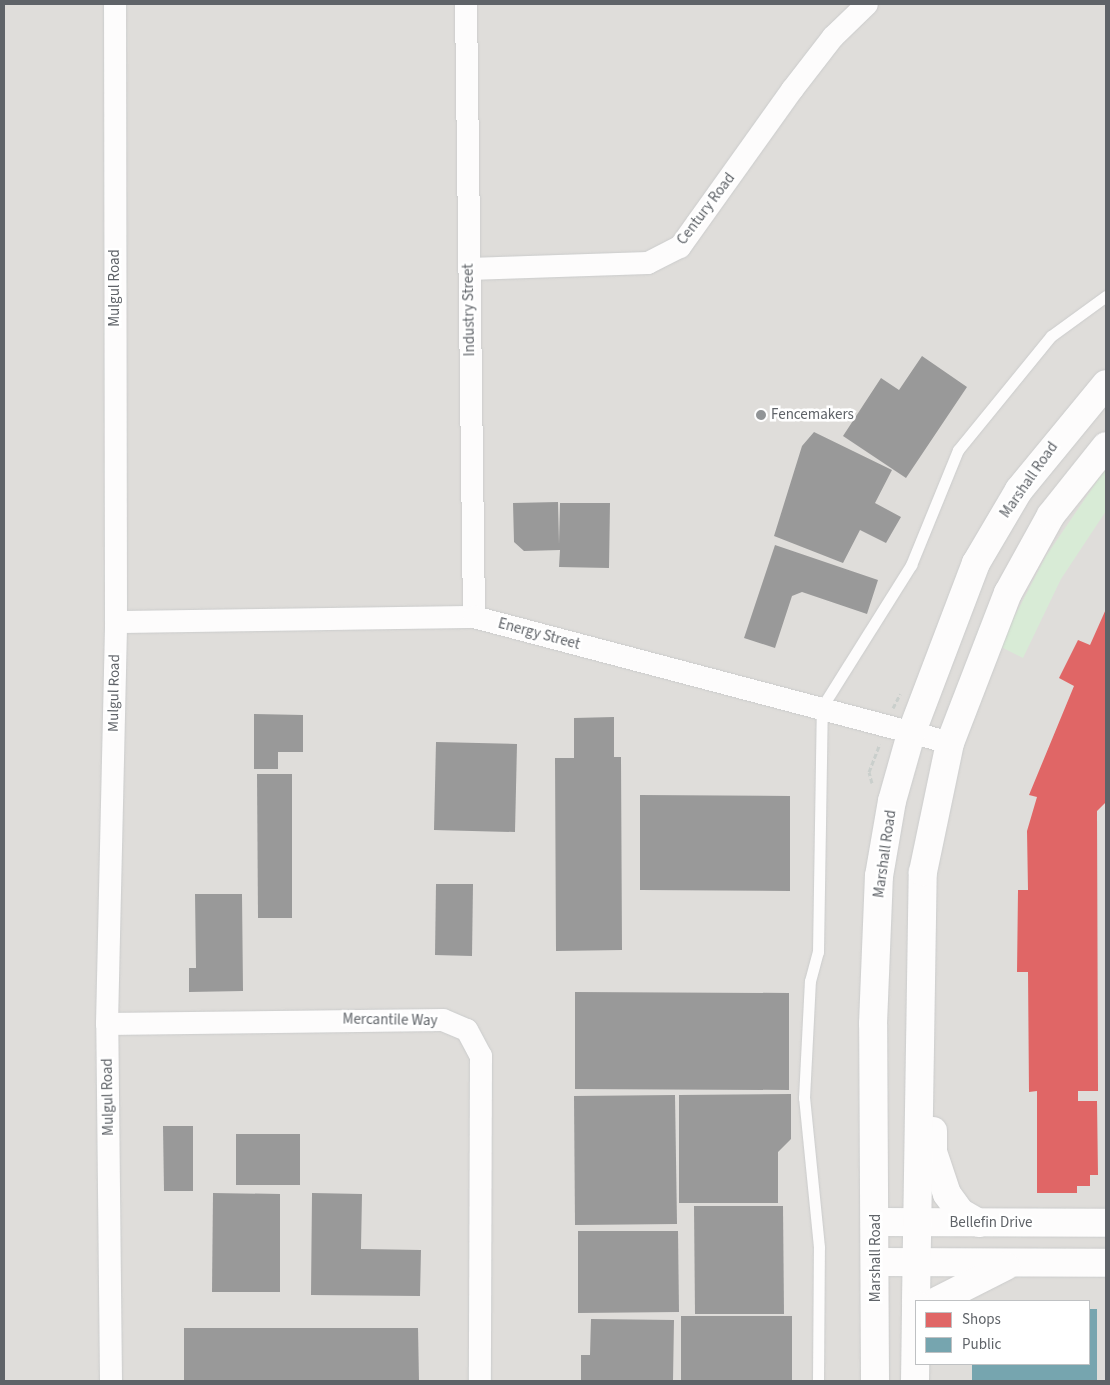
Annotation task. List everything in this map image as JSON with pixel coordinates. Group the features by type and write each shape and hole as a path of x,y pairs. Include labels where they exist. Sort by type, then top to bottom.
{"main road":[{"name":"Marshall Road","path":"875,1381 876,1222 873,1024 879,876 910,734 976,563 1019,490 1106,384"},
{"path":"916,1300 923,872 950,743 1008,593 1051,515 1106,446"},
{"path":"921,936 934,1019 933,1152 947,1194 960,1212 980,1223"},
{"name":"Bellefin Drive","path":"876,1222 1106,1223"},
{"path":"876,1262 1106,1263"},
{"path":"939,1300 979,1276 1017,1262"},
{"path":"915,1365 915,1381"}],"street":[{"name":"Mulgul Road","path":"111,1381 107,1024 116,622 115,4"},
{"name":"Industry Street","path":"466,4 474,617"},
{"name":"Century Road","path":"469,268 648,263 680,247 832,37 868,4"},
{"name":"Energy Street","path":"116,622 474,617 822,707 910,734 950,743"},
{"name":"Mercantile Way","path":"107,1024 443,1020 467,1030 481,1056 480,1381"}],"lane":[{"path":"818,1381 819,1247 804,1098 810,981 818,952 822,707 911,565 958,450 1051,336 1106,296"}],"shaded area":[{"path":"4,4 1106,4 1106,1381 4,1381"}],"green space":[{"path":"1106,468 1106,511 1061,579 1023,658 999,646 1046,556"}],"building: Shops":[{"path":"1106,609 1106,802 1097,811 1098,1091 1078,1091 1078,1101 1097,1101 1098,1175 1090,1175 1090,1186 1077,1186 1077,1193 1037,1193 1037,1091 1029,1092 1028,972 1017,972 1018,890 1028,890 1027,831 1037,797 1029,795 1074,686 1059,678 1078,640 1090,645"}],"building: Public":[{"path":"1090,1309 1097,1309 1097,1381 972,1381 972,1365 1090,1365"}],"building: Industry":[{"path":"922,356 967,387 906,478 843,436 881,378 899,390"},
{"path":"814,432 892,470 875,503 901,517 886,543 860,530 843,563 774,536 802,446"},
{"path":"558,502 559,544 560,503 610,503 609,568 559,567 560,550 524,551 514,542 513,503"},
{"path":"775,545 878,580 867,614 802,592 792,596 775,648 744,638"},
{"path":"254,714 303,715 303,752 278,752 278,769 254,769"},
{"path":"614,717 614,757 621,757 622,950 556,951 555,758 574,758 574,718"},
{"path":"436,742 517,744 515,832 434,830"},
{"path":"257,774 292,774 292,918 258,918"},
{"path":"640,795 790,796 790,891 640,890"},
{"path":"436,884 473,884 472,956 435,955"},
{"path":"195,894 242,894 243,991 189,992 189,968 196,968"},
{"path":"575,992 789,993 789,1090 575,1089"},
{"path":"791,1094 791,1139 778,1152 778,1203 679,1203 679,1095"},
{"path":"675,1095 677,1224 575,1225 574,1096"},
{"path":"163,1126 193,1126 193,1191 164,1191"},
{"path":"236,1134 300,1134 300,1185 236,1185"},
{"path":"213,1193 280,1194 280,1292 212,1292"},
{"path":"312,1193 362,1194 361,1249 421,1250 420,1296 311,1295"},
{"path":"694,1206 783,1206 784,1314 695,1314"},
{"path":"578,1231 678,1231 679,1312 578,1313"},
{"path":"681,1316 792,1316 792,1381 681,1381"},
{"path":"591,1319 674,1320 673,1381 581,1381 581,1355 590,1355"},
{"path":"184,1328 418,1328 419,1381 184,1381"}],"place":[{"name":"Fencemakers","path":"761,415"}]}
